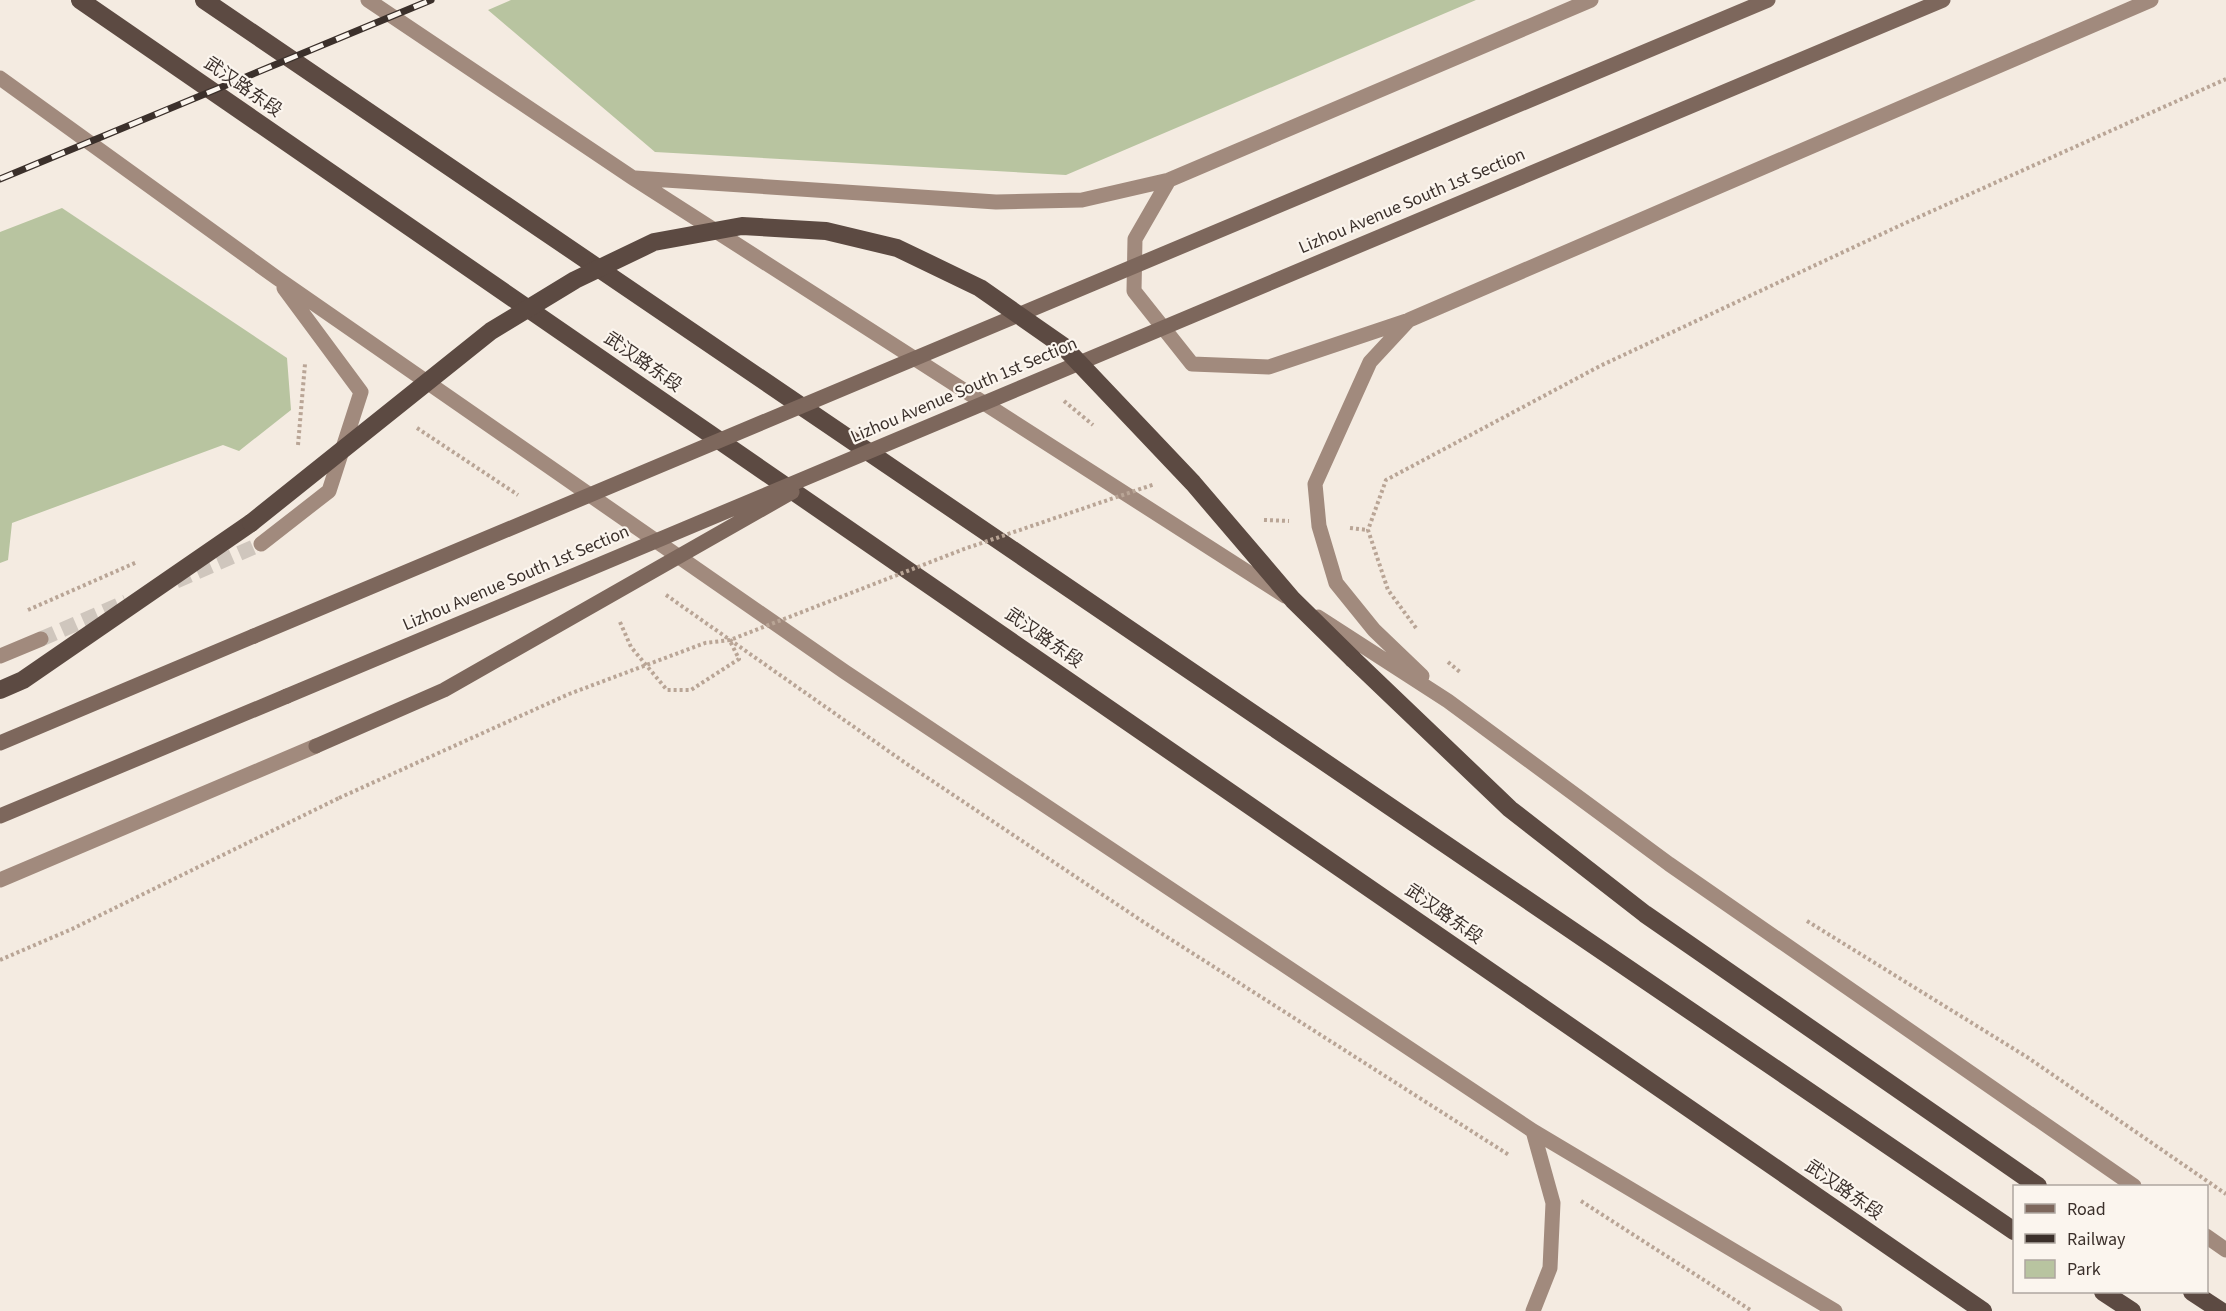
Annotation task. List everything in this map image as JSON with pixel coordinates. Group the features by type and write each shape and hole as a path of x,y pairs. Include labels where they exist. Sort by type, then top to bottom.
{"highway":[{"name":"武汉路东段","path":"80,0 1983,1311"},
{"path":"204,0 2013,1230"},
{"path":"0,690 22,680 251,523 491,331 575,280 654,242 742,226 826,231 897,248 980,288 1063,346 1193,483 1293,600 1510,809 1654,921 2037,1185"},
{"path":"2105,1293 2132,1311"},
{"path":"2194,1293 2221,1311"}],"main road":[{"path":"368,0 633,178 1448,701 1669,864 2133,1185"},
{"path":"633,178 996,202 1082,200 1169,180 1592,0"},
{"path":"0,743 1768,0"},
{"name":"Lizhou Avenue South 1st Section","path":"0,816 1943,0"},
{"path":"1169,180 1135,239 1134,291 1192,364 1269,367 1409,320 2151,0"},
{"path":"0,78 277,278 845,672 1533,1131 1835,1311"},
{"path":"261,544 329,492 361,392 277,278"},
{"path":"1409,320 1370,362 1315,484 1319,526 1336,583 1374,630 1448,701"},
{"path":"0,880 444,690 853,458"},
{"path":"0,656 41,639"},
{"path":"1533,1131 1553,1203 1550,1268 1533,1311"},
{"path":"2208,1237 2226,1250"}],"path":[{"path":"1420,632 1388,590 1368,530 1386,480 1611,361 1901,225 2226,79"},
{"path":"292,451 300,443 305,352"},
{"path":"409,423 525,499"},
{"path":"0,960 72,929 339,798 568,694 705,643 730,640 964,549 1156,484 1164,491"},
{"path":"25,612 139,561"},
{"path":"660,591 904,762 1142,921 1752,1311"},
{"path":"617,617 631,647 667,690 691,690 739,659 730,640"},
{"path":"1441,656 1467,677"},
{"path":"1804,919 2026,1057 2226,1194"}],"green space":[{"path":"511,0 1476,0 1066,175 655,152 488,10"},
{"path":"62,208 287,358 291,410 239,451 223,445 12,523 8,560 0,563 0,232"}],"tunnel":[{"path":"176,581 261,544"},
{"path":"41,639 126,602"}],"railway":[{"path":"0,179 431,0"}]}
